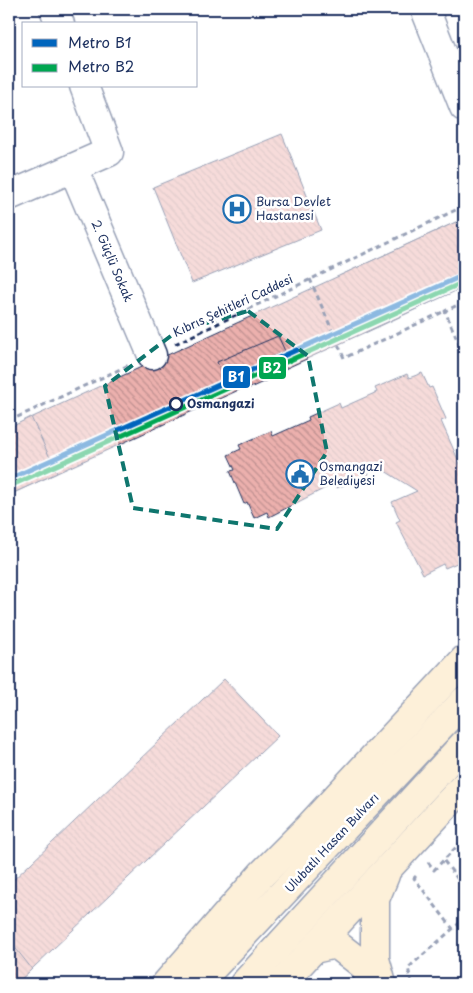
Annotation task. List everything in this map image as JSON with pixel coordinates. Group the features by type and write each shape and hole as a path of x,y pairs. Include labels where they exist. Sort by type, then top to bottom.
{"highway":[{"path":"166,984 262,874 306,830 464,660"},
{"name":"Ulubatlı Hasan Bulvarı","path":"197,984 464,700"},
{"path":"244,984 464,744"},
{"path":"281,984 464,786"},
{"path":"382,984 375,959 375,900 388,867"},
{"path":"314,949 336,944 363,965 374,984"}],"street":[{"path":"54,9 59,22"},
{"path":"425,9 464,107"},
{"path":"9,196 109,152 85,88"},
{"name":"2. Güçlü Sokak","path":"72,168 152,355"}],"path":[{"name":"Kıbrıs Şehitleri Caddesi","path":"9,420 152,355 464,206"},
{"path":"461,233 464,206"},
{"path":"310,279 344,358 464,302"},
{"path":"445,310 464,356"},
{"path":"423,867 428,862 434,870 464,839"},
{"path":"444,860 464,887"},
{"path":"419,872 414,878 453,929"},
{"path":"412,984 408,968 464,919"}],"highlighted area":[{"path":"248,311 308,356 327,452 277,529 133,508 105,386 176,332"}],"building":[{"name":"Bursa Devlet Hastanesi","path":"282,134 321,230 192,283 153,187"},
{"path":"456,222 464,240 464,287 365,333 339,276"},
{"path":"456,222 464,240 464,287 9,495 9,428"},
{"path":"278,336 285,351 264,360 272,378 250,388 242,369 223,376 217,362"},
{"name":"Osmangazi Belediyesi","path":"422,373 429,388 432,387 446,419 441,421 464,473 464,560 445,568 443,564 423,574 396,522 400,520 392,502 417,491 377,466 367,471 369,474 337,488 335,483 269,517 267,512 254,518 247,502 244,504 230,471 235,470 228,455 241,449 239,445 271,431 273,436 309,420 308,417 339,403 341,408 377,392 375,388 407,374 409,378"},
{"path":"31,417 57,473 9,495 9,428"},
{"path":"224,679 278,736 16,984 9,984 9,884"},
{"path":"9,940 32,969 16,984 9,984"}],"metro line":[{"name":"B1","path":"9,479 464,275"},
{"name":"B2","path":"12,485 464,282"}],"place":[{"name":"Bursa Devlet Hastanesi","path":"237,209"},
{"name":"Osmangazi","path":"176,404"},
{"name":"Osmangazi Belediyesi","path":"300,474"}]}
